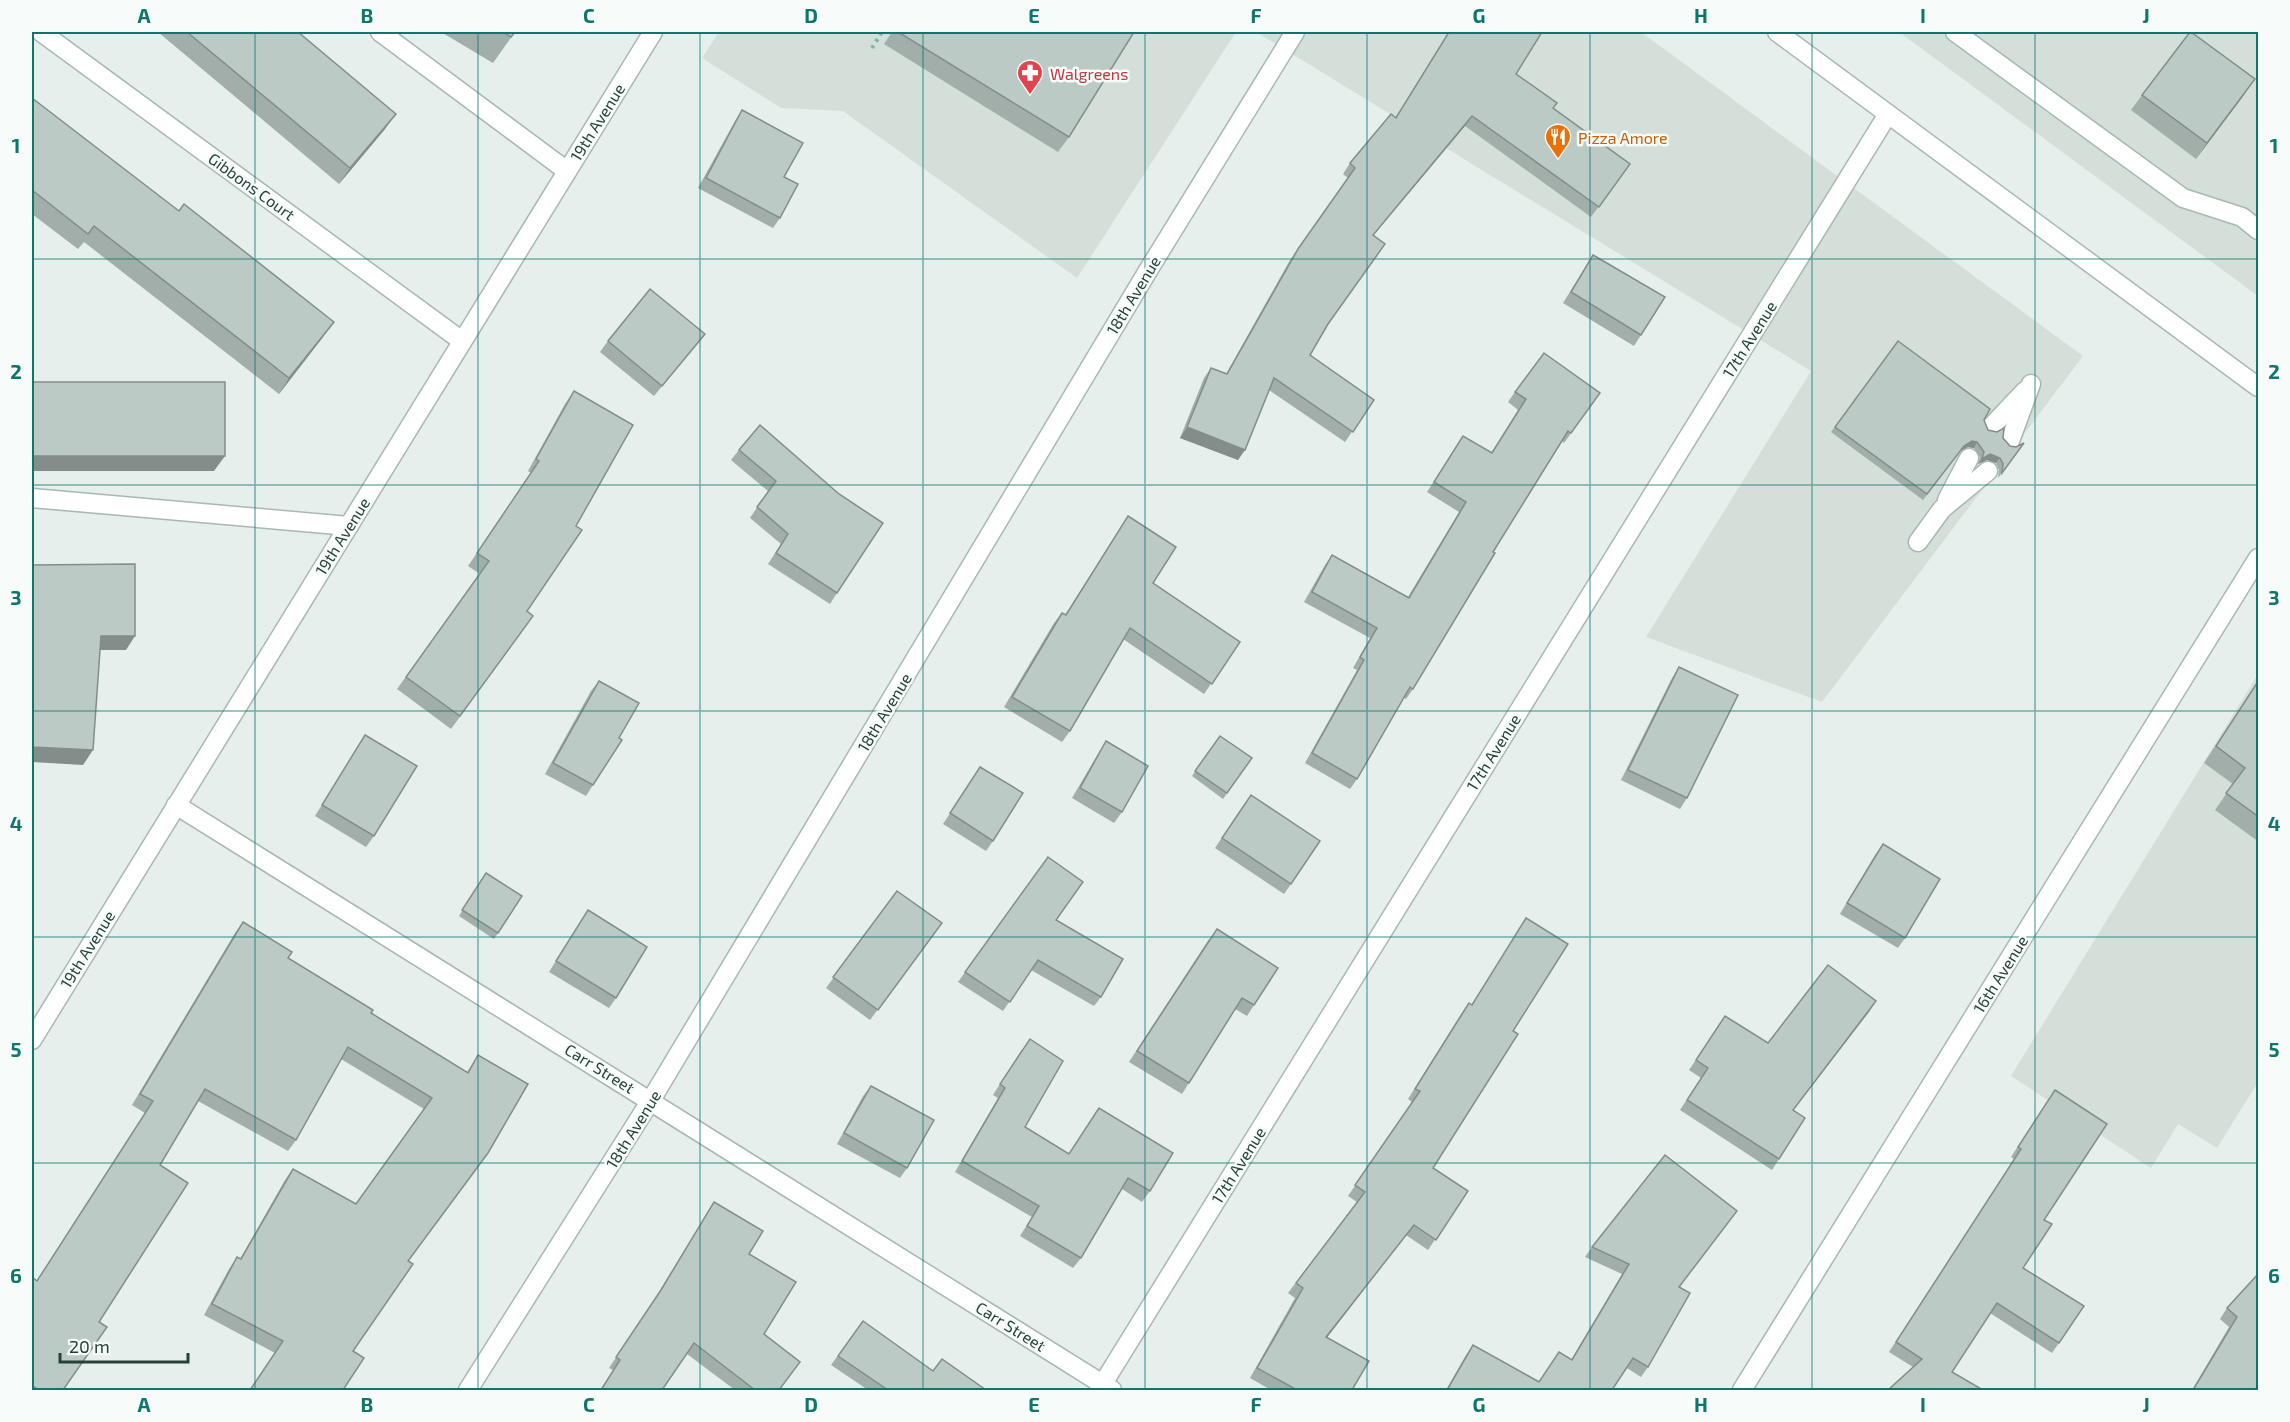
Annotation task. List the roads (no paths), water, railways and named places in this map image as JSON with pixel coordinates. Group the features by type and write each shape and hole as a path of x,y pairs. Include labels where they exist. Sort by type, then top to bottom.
{"street":[{"name":"Gibbons Court","path":"41,32 462,341"},
{"path":"380,32 567,171"},
{"name":"19th Avenue","path":"32,1040 653,32"},
{"name":"18th Avenue","path":"468,1390 651,1100 1137,290 1295,32"},
{"path":"1777,32 2259,387"},
{"path":"1954,32 2183,198 2242,218 2259,230"},
{"name":"17th Avenue","path":"1105,1388 1888,114"},
{"path":"1991,427 2031,384 2010,441"},
{"path":"1918,542 1942,510 1969,458"},
{"path":"1942,510 1988,471"},
{"path":"32,498 349,526"},
{"name":"16th Avenue","path":"1742,1390 2259,558"},
{"name":"Carr Street","path":"177,805 651,1100 1105,1388"}],"place":[{"name":"Walgreens","path":"1030,96"},
{"name":"Pizza Amore","path":"1558,160"}]}
